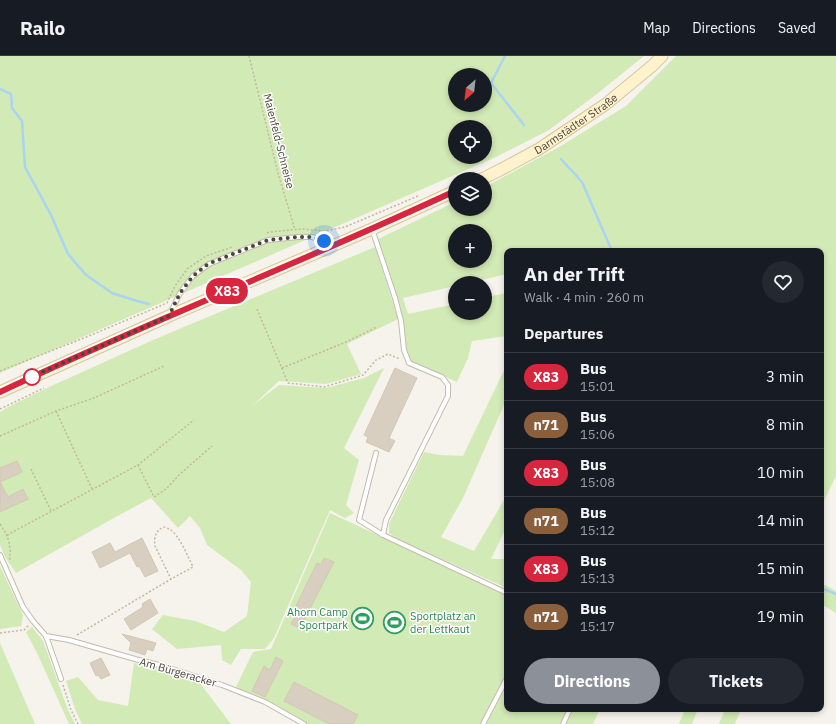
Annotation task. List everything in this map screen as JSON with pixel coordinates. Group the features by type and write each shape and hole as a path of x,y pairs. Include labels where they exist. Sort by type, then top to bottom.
{"main road":[{"name":"Darmstädter Straße","path":"492,174 539,149 606,104 662,56"},
{"path":"0,392 169,316 372,230 448,194"}],"lane":[{"path":"372,230 395,298 401,321 404,350 409,363 442,377 448,385 448,396 386,520 383,535"},
{"path":"169,316 180,293 193,276 208,264 268,240 312,237 337,244"},
{"path":"376,453 359,520 383,535 504,592"},
{"path":"0,555 23,607 46,636 60,679"},
{"name":"Am Bürgeracker","path":"46,636 69,640 222,684 265,702 304,724"},
{"path":"483,724 504,684"},
{"path":"563,724 569,712"}],"path":[{"name":"Maienfeld-Schneise","path":"249,56 278,173 295,229"},
{"path":"263,235 270,232 295,229 325,231 345,227 418,196"},
{"path":"0,371 167,303 175,286 187,269 206,256 235,246"},
{"path":"257,309 288,383 324,387 363,375 376,360 388,354 409,363"},
{"path":"282,368 344,343 377,327"},
{"path":"0,436 56,411 94,398 164,366"},
{"path":"0,409 44,388"},
{"path":"56,411 92,489"},
{"path":"7,535 138,465 194,420"},
{"path":"138,465 154,497 166,489 180,474 212,446"},
{"path":"31,469 51,511"},
{"path":"0,524 7,535 11,550 9,556 11,563"},
{"path":"69,640 193,567 183,546 174,533 163,527 157,531 154,540 155,546 171,579"},
{"path":"0,633 24,630 33,621"},
{"path":"60,679 71,710 78,724"}],"green space":[{"path":"0,56 644,56 549,130 492,159 492,120 448,120 448,164 480,164 462,172 448,172 448,178 0,373"},
{"path":"676,56 836,56 836,476 824,501 824,248 504,248 504,275 492,277 492,276 448,276 448,288 403,298 408,314 448,305 448,320 492,320 492,296 504,294 504,336 472,341 468,358 457,382 410,361 406,350 398,300 378,239 448,205 448,216 492,216 492,183 559,147 626,106"},
{"path":"375,247 398,319 347,344 361,374 326,384 279,381 252,406 279,385 326,388 364,378 384,368 344,448 359,460 346,505 354,513 345,518 330,510 274,638 265,649 241,649 231,665 222,660 221,645 177,649 152,629 163,615 195,621 224,632 247,616 251,582 241,570 207,545 200,528 190,516 178,528 151,498 16,573 5,557 0,545 0,412 47,388 153,340"},
{"path":"504,370 504,405 463,498 441,537 474,551 504,500 504,532 491,559 504,559 504,587 399,540 389,533 389,524 424,452 440,455 463,456"},
{"name":"Sportplatz an der Lettkaut","path":"330,513 504,594 504,678 480,724 306,724 266,701 235,689 253,652 271,649"},
{"path":"0,566 23,615 21,626 0,629"},
{"path":"824,585 836,591 836,613 824,606"},
{"path":"32,627 43,641 68,710 75,724 69,724 26,632"},
{"path":"0,643 35,724 0,724"},
{"path":"134,663 196,678 231,724 82,724 75,709 66,681 78,677 98,700 128,706"},
{"path":"504,691 504,712 599,712 593,724 486,724"},
{"path":"684,712 697,712 692,724 679,724"},
{"path":"724,712 740,712 735,724 719,724"}],"building":[{"path":"395,368 417,378 389,438 395,441 389,452 366,442 368,437 364,435"},
{"path":"17,461 22,472 0,482 0,468"},
{"path":"0,482 8,497 23,489 28,499 0,512"},
{"path":"142,538 158,571 145,577 139,566 137,567 130,553 100,568 92,552 110,543 115,552"},
{"path":"324,558 334,562 300,628 291,624 298,612 294,610 317,563 321,565"},
{"path":"150,599 158,613 131,630 124,619 143,607 142,604"},
{"path":"122,634 156,643 153,651 147,649 145,655 129,650 131,643"},
{"path":"276,657 283,661 265,697 252,691 264,666 270,670"},
{"path":"101,658 110,675 101,679 98,675 96,676 90,663"},
{"path":"294,682 358,715 353,724 329,724 284,701"}],"waterway":[{"path":"505,56 491,83 524,125"},
{"path":"0,89 11,94 12,108 22,121 25,167 51,215 68,254 86,275 112,293 149,304"},
{"path":"561,159 582,182 611,248"},
{"path":"824,589 836,594"}],"bus line":[{"name":"X83","path":"0,392 169,316 372,230 448,194"}],"place":[{"name":"Ahorn Camp Sportpark","path":"363,618"},
{"name":"Sportplatz an der Lettkaut","path":"395,622"}],"route":[{"path":"32,377 169,316 180,293 193,276 208,264 268,240 312,237 324,241"}]}
